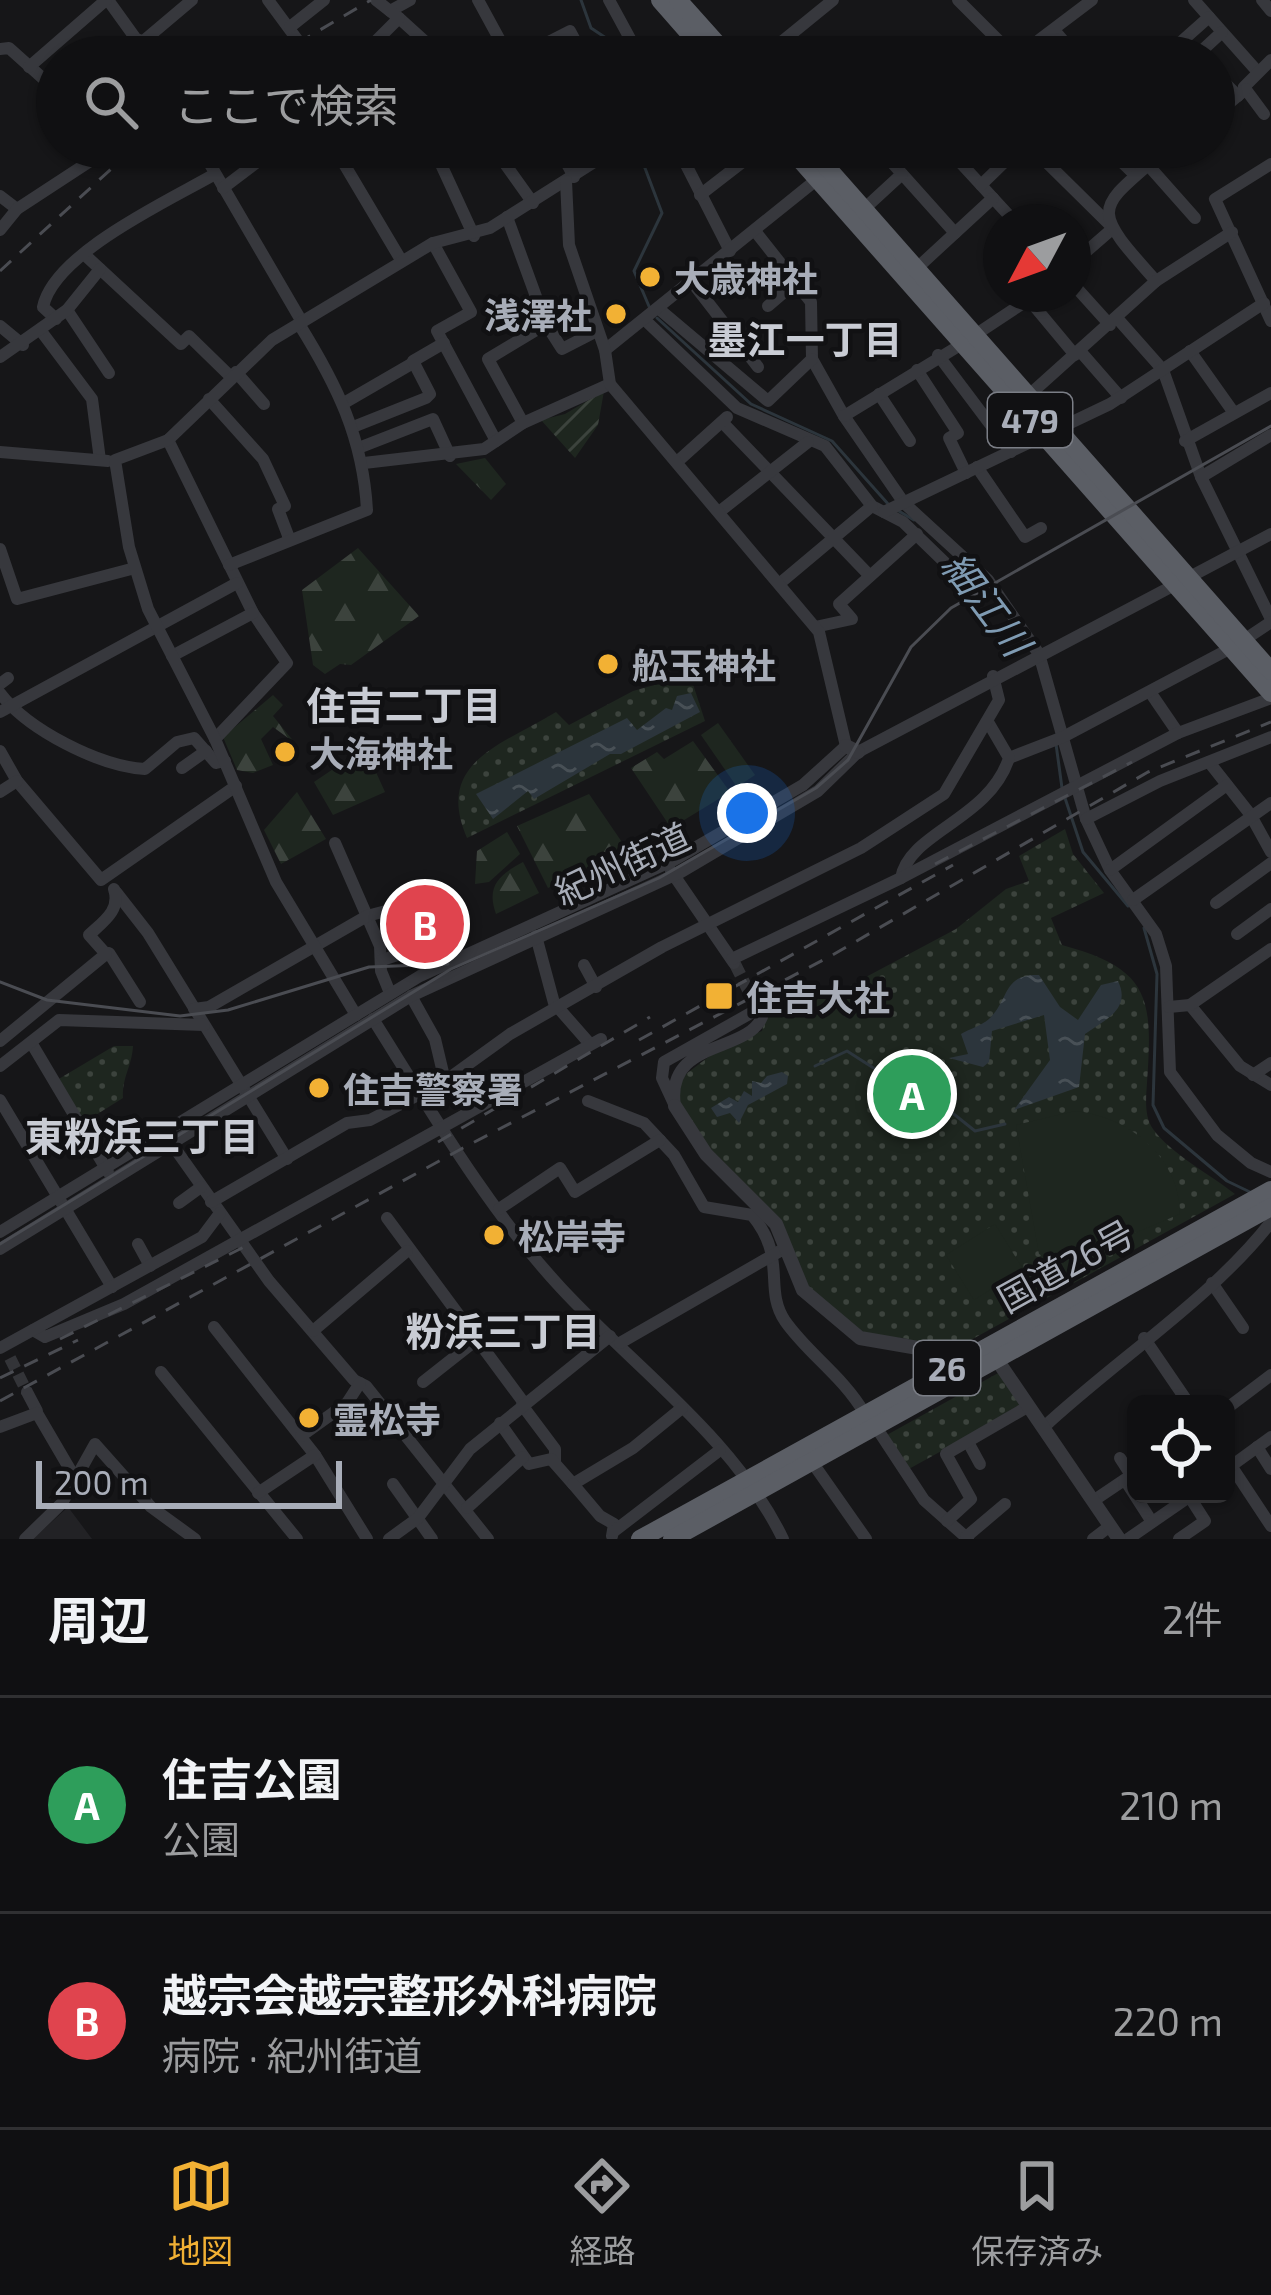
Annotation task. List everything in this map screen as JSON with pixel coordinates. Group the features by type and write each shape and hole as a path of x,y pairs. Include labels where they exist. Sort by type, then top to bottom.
{"highway":[{"path":"669,4 694,36"},
{"path":"669,4 705,36"},
{"name":"479","path":"816,168 864,209 968,339"},
{"name":"479","path":"819,168 1237,644 1271,695"},
{"name":"479","path":"1237,644 1271,671"},
{"name":"国道26号","path":"672,1539 870,1420 1268,1208"},
{"name":"国道26号","path":"640,1539 812,1462 870,1420"}],"street":[{"path":"66,36 107,0 135,36"},
{"path":"147,36 192,0"},
{"path":"268,0 295,36"},
{"path":"290,27 324,0"},
{"path":"376,0 419,36"},
{"path":"377,36 410,0"},
{"path":"478,0 498,36"},
{"path":"609,0 629,36"},
{"path":"648,0 659,12 669,4"},
{"path":"784,36 815,6 833,0"},
{"path":"958,0 994,36"},
{"path":"1194,0 1226,36"},
{"path":"1262,0 1271,11"},
{"path":"1046,36 1082,3"},
{"path":"1188,36 1209,17"},
{"path":"1054,30 1059,36"},
{"path":"1218,36 1222,32"},
{"path":"1235,46 1257,70"},
{"path":"0,49 9,48 36,74"},
{"path":"1235,99 1271,60"},
{"path":"29,68 36,62"},
{"path":"1235,88 1264,113"},
{"path":"1165,168 1193,219 1271,164"},
{"path":"0,230 17,209 75,168"},
{"path":"212,168 344,403 361,447 367,510 229,565"},
{"path":"223,188 249,168"},
{"path":"346,168 401,260"},
{"path":"443,168 474,236"},
{"path":"508,168 533,202"},
{"path":"566,168 570,179 569,245 605,350 610,384 815,627 852,749"},
{"path":"0,452 108,460 168,440 233,375 301,323 401,260 433,243 474,236 585,168"},
{"path":"687,168 730,251"},
{"path":"700,195 735,168"},
{"path":"605,350 827,168"},
{"path":"897,168 956,233"},
{"path":"966,168 1000,204"},
{"path":"981,184 998,168"},
{"path":"1052,168 1156,281"},
{"path":"1128,168 1133,173"},
{"path":"1091,245 1110,227 1112,197 1139,168"},
{"path":"109,374 62,315 43,307 46,296 85,255 122,226 215,174"},
{"path":"864,209 902,174"},
{"path":"0,196 17,209"},
{"path":"916,269 994,198"},
{"path":"1216,202 1265,299 1271,321"},
{"path":"507,217 546,324 562,349 597,331"},
{"path":"755,231 812,306 812,359 844,416 904,502 985,576 1033,656 1058,739 1066,789 1110,871 1156,934 1169,1006 1170,1072 1178,1087 1217,1135 1250,1163 1271,1172"},
{"path":"994,427 1156,281 1232,232"},
{"path":"433,243 471,311 436,331 496,441"},
{"path":"85,255 181,344 189,336 264,404"},
{"path":"0,357 23,346 62,315 100,269"},
{"path":"692,282 758,367"},
{"path":"768,306 796,282"},
{"path":"779,584 878,509 904,502 1120,398 1265,299"},
{"path":"901,878 910,851 958,824 987,796 1009,758 1150,692 1271,621 1185,441 1163,370 1091,301"},
{"path":"659,310 768,401 812,359"},
{"path":"844,416 1010,312"},
{"path":"1046,312 1120,398"},
{"path":"646,321 737,408 825,446 878,509 917,534 965,582"},
{"path":"523,423 488,359 546,324"},
{"path":"0,326 23,346"},
{"path":"41,331 92,399 135,568 155,626 210,745 225,761 276,882 356,1015"},
{"path":"344,403 444,343"},
{"path":"1190,351 1234,413"},
{"path":"938,355 1011,452"},
{"path":"353,427 430,394 413,363"},
{"path":"917,370 958,433 949,438 972,470 1025,538 1040,528"},
{"path":"364,463 450,456 496,441 523,423 610,384"},
{"path":"1185,441 1271,393"},
{"path":"880,394 910,441"},
{"path":"209,399 263,459 285,506 278,509 289,538"},
{"path":"676,461 737,408"},
{"path":"361,447 434,419 450,456"},
{"path":"722,422 870,576"},
{"path":"1201,477 1271,435"},
{"path":"168,440 253,613 287,662 210,745 182,768"},
{"path":"718,512 808,442"},
{"path":"815,627 852,619 839,604 917,534"},
{"name":"紀州街道","path":"0,1249 64,1202 411,996 671,870 852,749 1271,535"},
{"path":"0,549 17,599"},
{"path":"0,603 135,568"},
{"path":"5,710 237,583"},
{"path":"172,656 253,613"},
{"path":"5,1351 33,1330 202,1238 216,1207 286,1159 347,1124 370,1120 446,1081 556,1006 705,923 861,848 944,794 1001,695 993,676"},
{"path":"3,685 5,710"},
{"path":"976,686 1009,758"},
{"path":"1150,692 1178,733"},
{"path":"671,870 733,961 1178,733 1271,695"},
{"path":"5,710 50,736 128,768 145,769 177,742 194,738 210,745"},
{"path":"1086,819 1271,737"},
{"path":"0,751 17,782 116,892 286,1159"},
{"path":"1209,762 1250,814 1271,852"},
{"path":"0,792 17,782"},
{"path":"1110,871 1227,784"},
{"path":"104,878 236,786"},
{"path":"1133,900 1271,802"},
{"path":"335,843 367,916 390,993"},
{"path":"1216,903 1271,863"},
{"name":"紀州街道","path":"246,1092 356,1015 448,960 671,870"},
{"path":"0,1041 106,954 89,934 110,916 116,892"},
{"path":"1237,934 1271,909"},
{"path":"194,1009 208,1007 367,916 386,911 443,922"},
{"path":"33,1330 45,1337 85,1322 443,1130 595,1041 556,1006 536,936"},
{"path":"382,960 437,942"},
{"path":"1169,1006 1190,1005 1271,949"},
{"path":"109,953 140,1002"},
{"path":"584,965 596,987"},
{"path":"36,992 52,996"},
{"path":"411,996 435,1039 446,1081"},
{"path":"1190,1005 1253,1075 1271,1085"},
{"path":"675,1106 672,1086 692,1062 758,1027 762,1017 756,1006 664,1062 662,1078 675,1106 706,1154 764,1208 780,1250 778,1306 785,1322 845,1379 924,1500 967,1538 1004,1504"},
{"path":"373,1019 443,1130 559,1286 754,1486 783,1539"},
{"path":"0,1066 59,1020 204,1025"},
{"path":"32,1044 110,1174"},
{"path":"682,1047 682,1059 692,1062"},
{"path":"1253,1075 1271,1063"},
{"path":"0,1100 112,1287"},
{"path":"588,1101 644,1123 704,1207 752,1215 803,1290 860,1338 918,1348 946,1378"},
{"path":"168,1139 269,1281 467,1508 488,1539"},
{"path":"499,1209 560,1168 575,1192 660,1141"},
{"path":"179,1203 201,1187"},
{"name":"紀州街道","path":"0,1232 64,1202"},
{"path":"1044,1427 1212,1283 1268,1208"},
{"path":"387,1218 555,1449 554,1462"},
{"path":"138,1244 150,1266"},
{"path":"389,1539 418,1518 442,1479 523,1404 615,1340 780,1250"},
{"path":"313,1331 407,1251"},
{"path":"1212,1283 1243,1328"},
{"path":"214,1327 315,1455 367,1539"},
{"path":"1144,1337 1183,1395"},
{"path":"423,1382 476,1341"},
{"path":"993,1353 1119,1535"},
{"path":"160,1372 297,1539"},
{"path":"1235,1401 1271,1375"},
{"path":"301,1436 347,1403 360,1383"},
{"path":"27,1392 37,1411"},
{"path":"947,1521 971,1498 946,1454 1029,1406"},
{"path":"573,1484 633,1448 682,1408"},
{"path":"0,1427 37,1413 75,1478"},
{"path":"500,1423 529,1464 538,1459 554,1462 614,1525 612,1535"},
{"path":"1235,1460 1271,1437"},
{"path":"968,1442 980,1464"},
{"path":"25,1539 62,1503 95,1444 151,1507 195,1539"},
{"path":"1257,1447 1271,1469"},
{"path":"612,1535 721,1450"},
{"path":"258,1493 315,1455"},
{"path":"467,1508 523,1457"},
{"path":"1120,1458 1127,1469"},
{"path":"812,1462 866,1539"},
{"path":"1235,1474 1271,1526"},
{"path":"1093,1501 1127,1479"},
{"path":"393,1484 432,1539"},
{"path":"1143,1503 1152,1522"},
{"path":"1093,1539 1152,1522 1176,1503"},
{"path":"1179,1539 1205,1521 1188,1503"}],"shaded area":[{"path":"68,1507 92,1539 33,1539"}],"green space":[{"path":"604,391 598,425 575,458 541,420 565,414"},
{"path":"485,458 506,484 491,500 456,464"},
{"path":"358,548 419,616 351,665 340,664 325,674 313,665 302,590"},
{"path":"690,675 705,721 467,838 459,791 466,773 495,746 556,712 569,725 633,691"},
{"path":"273,695 283,705 273,716 295,743 273,727 261,739 273,765 253,773 237,770 223,737"},
{"path":"718,723 755,775 737,787 701,735"},
{"path":"693,741 730,792 671,828 631,768 657,752 664,759"},
{"path":"351,757 362,769 375,770 385,792 333,815 314,782"},
{"path":"297,792 326,839 281,864 264,830"},
{"path":"589,794 628,851 548,888 517,826"},
{"path":"1065,829 1073,854 1104,893 1051,918 1062,945 1113,965 1140,991 1149,1029 1146,1101 1150,1124 1170,1147 1235,1194 940,1357 908,1339 866,1334 807,1287 781,1223 713,1155 678,1100 682,1077 723,1046 762,1031 766,1014 834,994 956,929 1006,889 1029,881 1019,856"},
{"path":"507,832 520,854 489,882 475,884 477,851"},
{"path":"523,862 539,893 496,914 497,882"},
{"path":"114,1046 133,1046 123,1098 83,1123 57,1080"},
{"path":"1075,1111 1114,1121 1147,1143 1171,1174 1180,1214 1059,1265 1039,1254 1016,1125"},
{"path":"995,1224 1023,1269 974,1300 946,1255"},
{"path":"1000,1372 1023,1406 907,1470 885,1436"}],"water":[{"path":"691,693 700,712 621,754 610,754 534,799 528,791 493,819 476,794 627,718 637,730 666,708 672,710 677,696"},
{"path":"1039,975 1060,1007 1078,1020 1101,985 1118,981 1121,1000 1114,1014 1085,1034 1079,1087 1014,1110 1050,1060 1044,1015 992,1031 989,1062 983,1067 949,1058 968,1054 961,1034 989,1019 1012,983"},
{"path":"782,1072 788,1076 787,1084 748,1105 739,1123 730,1113 717,1117 711,1108 729,1097 738,1102 744,1091 752,1096 752,1081 761,1083"}],"waterway":[{"name":"細江川","path":"581,0 591,28 603,36"},
{"name":"細江川","path":"645,168 662,213 634,271 651,311"},
{"name":"細江川","path":"657,318 751,404 832,441 889,505"},
{"name":"細江川","path":"897,510 914,520"},
{"name":"細江川","path":"1056,744 1062,788"},
{"name":"細江川","path":"1065,798 1083,852 1128,906"},
{"name":"細江川","path":"1144,928 1157,974 1153,1105 1164,1128 1227,1181 1252,1193"},
{"path":"815,1066 847,1051 886,1076 923,1075 939,1101"},
{"path":"945,1107 975,1131 1005,1124"}],"tunnel":[{"path":"735,964 755,1004"},
{"path":"10,1358 27,1392"}],"tram line":[{"path":"0,1244 451,969 659,878 816,788 848,760 911,647 951,608 1271,426"},
{"path":"0,982 47,1000 180,1016 228,1010 369,967 448,964"}],"railway":[{"path":"310,36 371,0"},
{"path":"0,271 112,168"},
{"path":"0,1401 463,1148 829,957 1148,772 1271,722"},
{"path":"935,864 1132,762"},
{"path":"639,1040 953,865"},
{"path":"438,1142 650,1017"},
{"path":"60,1339 248,1245"},
{"path":"0,1378 78,1340"}],"place":[{"name":"大歳神社","path":"650,277"},
{"name":"浅澤社","path":"616,314"},
{"name":"舩玉神社","path":"608,664"},
{"name":"大海神社","path":"285,752"},
{"name":"越宗会越宗整形外科病院","path":"425,924"},
{"name":"住吉大社","path":"719,996"},
{"name":"住吉警察署","path":"319,1088"},
{"name":"住吉公園","path":"912,1094"},
{"name":"松岸寺","path":"494,1235"},
{"name":"霊松寺","path":"309,1418"}],"district":[{"name":"墨江一丁目","path":"805,338"},
{"name":"住吉二丁目","path":"404,704"},
{"name":"東粉浜三丁目","path":"142,1135"},
{"name":"粉浜三丁目","path":"503,1330"}]}
